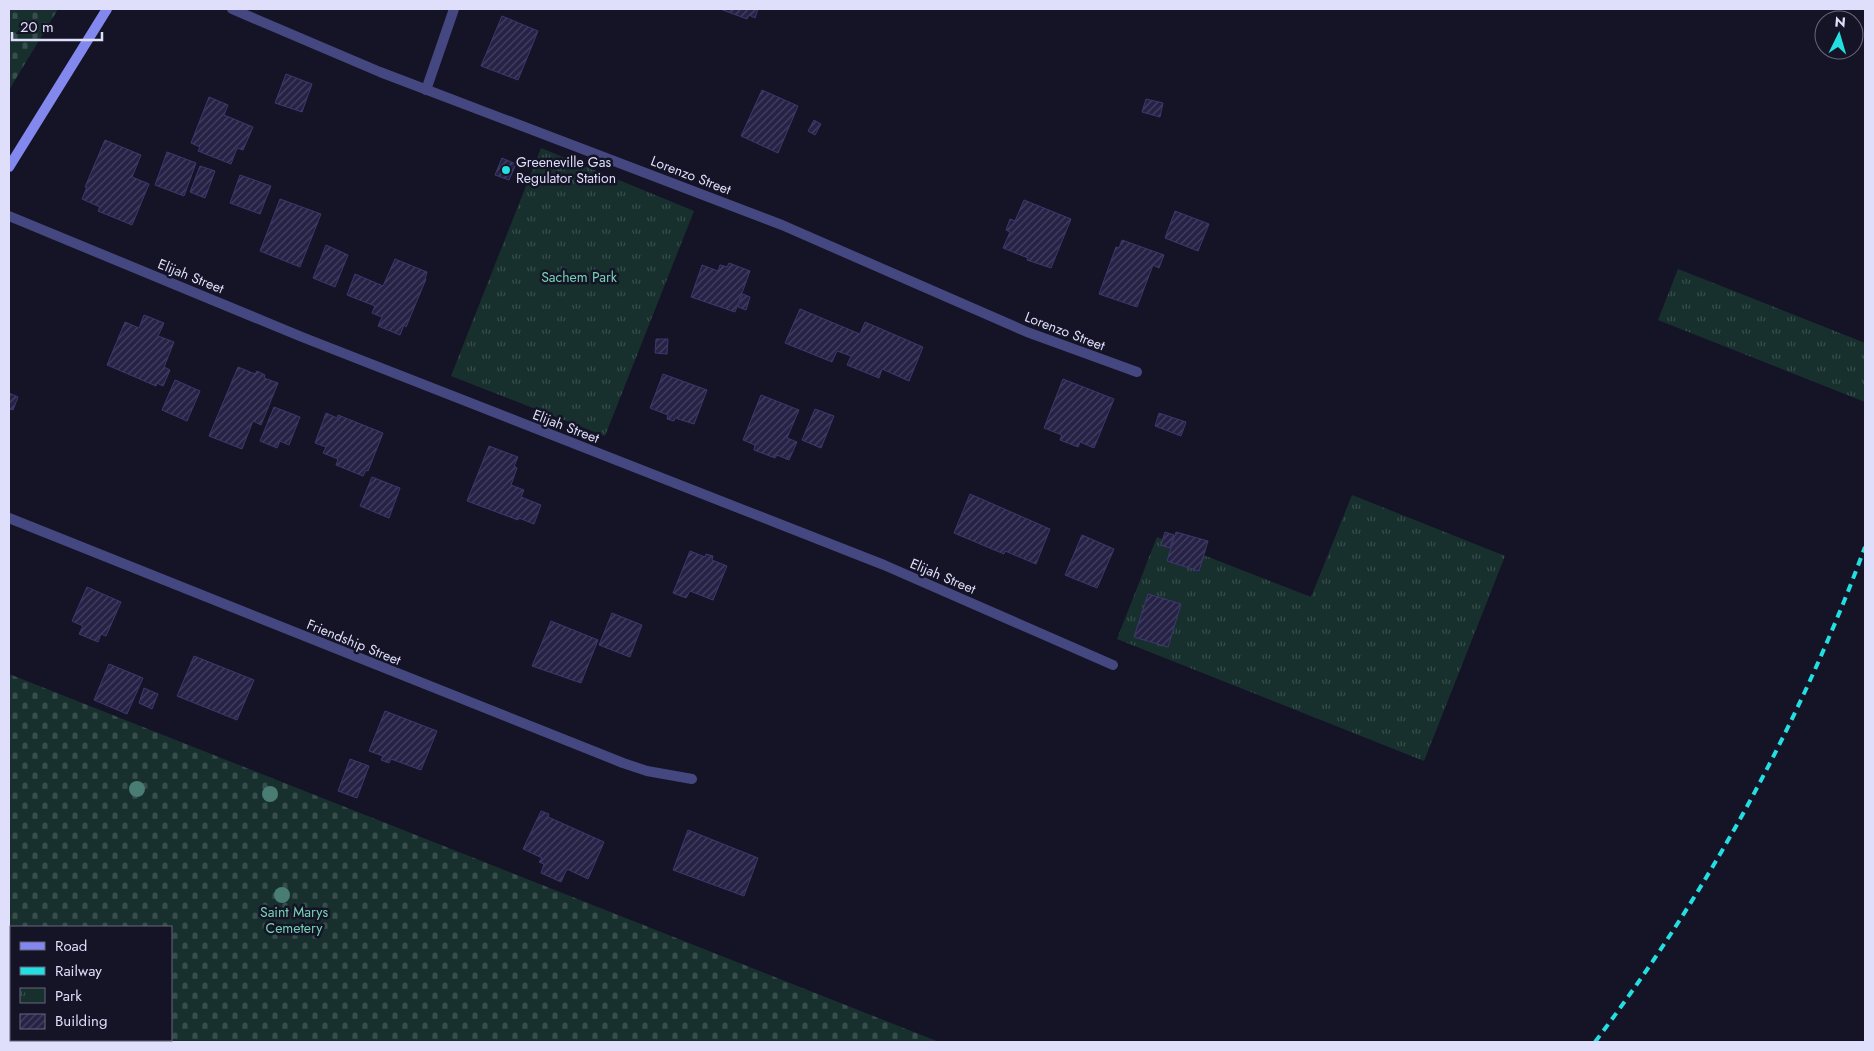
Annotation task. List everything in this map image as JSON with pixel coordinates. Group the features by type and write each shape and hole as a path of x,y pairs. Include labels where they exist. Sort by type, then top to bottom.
{"main road":[{"path":"9,167 107,9"}],"street":[{"name":"Lorenzo Street","path":"232,9 380,72 782,225 1027,332 1137,372"},
{"path":"426,90 454,9"},
{"name":"Elijah Street","path":"9,216 302,336 892,568 1113,665"},
{"name":"Friendship Street","path":"9,518 623,764 647,771 692,779"}],"green space":[{"path":"9,9 58,9 9,90"},
{"name":"Sachem Park","path":"541,148 694,211 605,436 451,376"},
{"path":"1678,269 1865,343 1865,402 1658,320"},
{"path":"1352,495 1505,556 1424,761 1117,639 1157,537 1311,597"},
{"name":"Saint Marys Cemetery","path":"9,674 939,1042 9,1042"}],"building":[{"path":"720,9 758,9 755,18 749,15 747,19"},
{"path":"502,16 538,31 518,80 481,66"},
{"path":"286,74 312,84 302,112 275,103"},
{"path":"762,90 798,106 778,153 741,136"},
{"path":"209,97 228,105 224,115 253,127 243,150 237,148 231,164 198,151 200,147 191,143"},
{"path":"1146,99 1163,103 1160,117 1142,112"},
{"path":"814,120 821,124 815,135 808,131"},
{"path":"105,140 141,155 132,177 149,184 132,225 98,211 100,207 82,199 87,187 85,187"},
{"path":"167,152 196,163 184,196 155,185"},
{"name":"Greeneville Gas Regulator Station","path":"502,158 516,164 509,180 495,175"},
{"path":"200,166 215,171 205,198 190,192"},
{"path":"240,175 271,186 260,214 230,203"},
{"path":"280,199 321,214 300,267 260,251"},
{"path":"1024,200 1071,219 1051,268 1027,260 1028,258 1003,248 1010,232 1006,230 1010,219 1015,221"},
{"path":"1175,211 1209,224 1198,251 1165,238"},
{"path":"1122,240 1164,255 1159,268 1153,265 1137,307 1099,294 1116,247 1119,248"},
{"path":"326,245 348,255 335,287 313,278"},
{"path":"395,259 427,272 426,279 406,327 404,325 400,335 378,326 382,317 372,313 375,306 347,295 355,274 383,286"},
{"path":"729,263 750,271 735,312 691,297 702,265 718,271 720,265 727,267"},
{"path":"743,294 750,297 746,310 738,307"},
{"path":"800,309 860,334 865,322 923,347 909,381 882,369 879,378 847,365 851,356 837,351 832,362 785,343"},
{"path":"144,315 164,323 158,336 174,342 164,367 170,370 163,386 157,383 156,386 107,365 125,322 139,328"},
{"path":"656,339 668,339 667,354 655,353"},
{"path":"238,367 255,374 257,371 265,375 264,378 278,383 261,425 253,421 242,449 209,436"},
{"path":"663,374 707,390 694,424 675,418 674,421 667,419 668,415 650,408"},
{"path":"1063,379 1114,399 1094,448 1080,442 1078,447 1060,440 1062,435 1044,428"},
{"path":"175,380 200,391 187,421 162,410"},
{"path":"9,393 18,397 13,410 10,409 9,412"},
{"path":"761,395 799,410 787,438 797,442 789,460 777,455 775,458 754,450 755,445 743,440"},
{"path":"274,407 300,417 289,445 280,441 277,448 260,441"},
{"path":"815,409 834,416 821,448 802,440"},
{"path":"326,413 337,418 338,415 383,433 368,471 366,470 363,476 336,465 338,459 323,453 326,447 315,443"},
{"path":"1159,413 1186,422 1181,436 1155,426"},
{"path":"489,446 518,457 514,466 517,468 511,485 524,490 521,497 541,505 534,524 467,501"},
{"path":"372,477 400,488 389,518 360,506"},
{"path":"970,494 1050,529 1036,564 1005,551 1004,554 954,533"},
{"path":"1165,532 1174,535 1170,548 1161,545"},
{"path":"1176,532 1208,541 1199,571 1167,561"},
{"path":"1082,535 1114,549 1097,588 1065,575"},
{"path":"690,551 705,557 706,554 713,556 712,560 727,566 713,600 690,591 686,598 673,593"},
{"path":"87,587 121,602 106,636 101,634 98,642 79,634 83,626 72,621"},
{"path":"1148,594 1181,604 1168,647 1134,637"},
{"path":"612,613 642,625 630,657 599,645"},
{"path":"551,621 598,640 581,683 532,666"},
{"path":"194,656 254,680 237,720 177,696"},
{"path":"109,664 143,678 127,714 94,700"},
{"path":"144,688 158,694 152,709 139,703"},
{"path":"385,711 437,731 421,770 391,759 389,763 381,760 383,756 369,751"},
{"path":"350,759 369,766 357,798 338,791"},
{"path":"541,811 549,814 548,817 604,842 588,879 567,869 561,882 541,873 544,864 539,862 542,858 523,849"},
{"path":"688,830 758,858 744,896 673,870"}],"railway":[{"path":"1595,1042 1637,985 1676,926 1748,804 1781,741 1811,677 1865,547"}],"place":[{"name":"Greeneville Gas Regulator Station","path":"506,170"}]}
